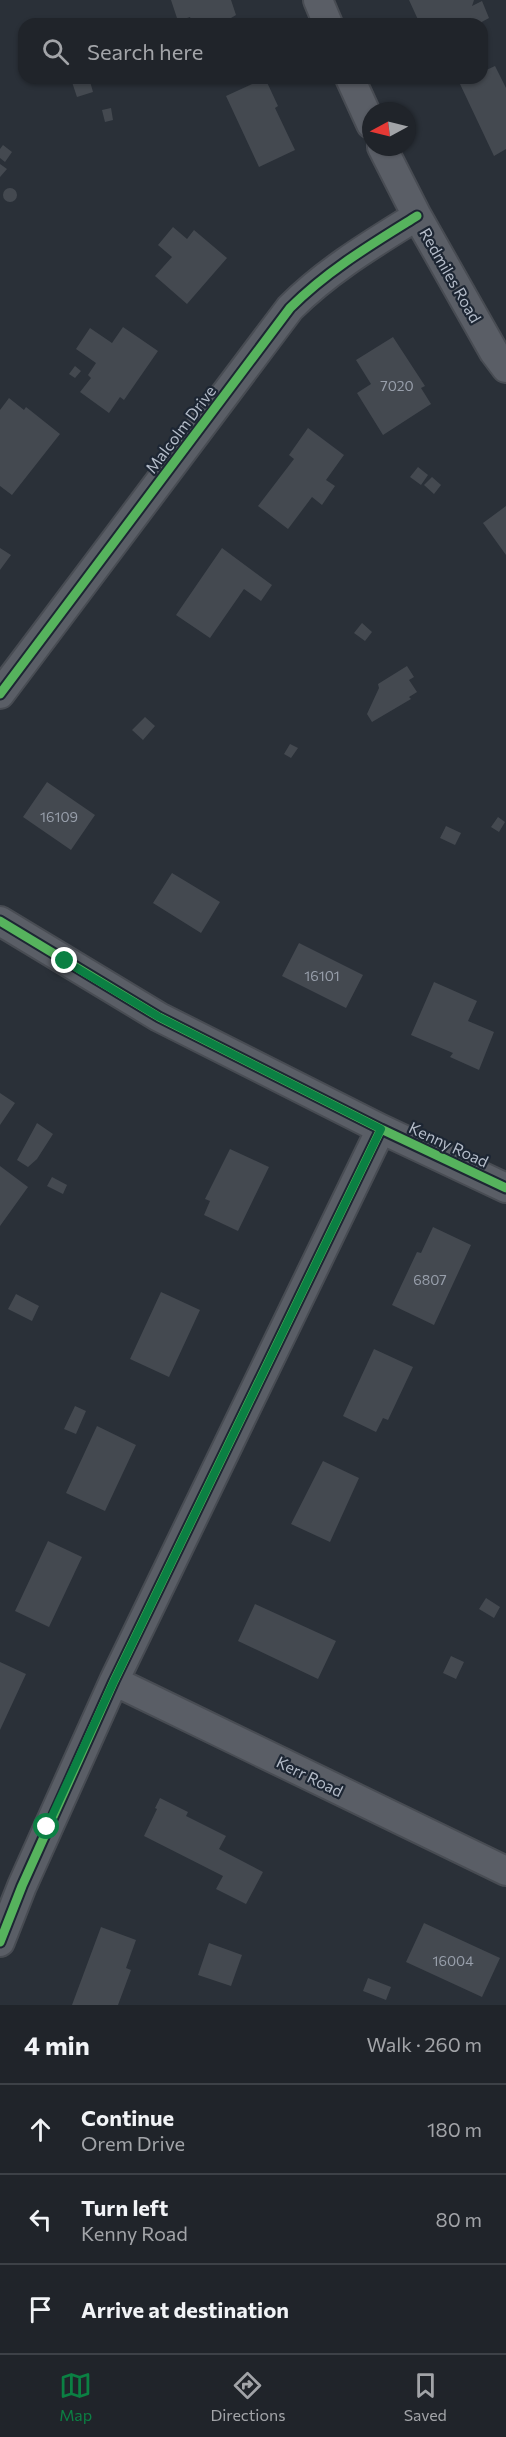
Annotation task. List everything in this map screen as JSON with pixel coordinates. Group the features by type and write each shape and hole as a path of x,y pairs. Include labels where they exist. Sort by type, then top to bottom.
{"street":[{"path":"318,0 326,18"},
{"path":"353,84 362,104"},
{"name":"Redmiles Road","path":"387,156 417,216 506,368"},
{"name":"Malcolm Drive","path":"0,694 290,308 313,285 339,266 417,216"},
{"name":"Kenny Road","path":"0,921 159,1017 381,1129 506,1188"},
{"path":"0,1942 26,1877 114,1681 381,1129"},
{"name":"Kerr Road","path":"114,1681 506,1871"}],"building":[{"path":"171,0 231,0 236,15 231,18 177,18"},
{"path":"409,0 474,0 472,6 482,1 489,18 488,19 417,18"},
{"path":"495,66 506,88 506,149 494,156 460,84 488,84 488,69"},
{"path":"73,84 91,84 93,92 77,97"},
{"path":"252,84 268,84 278,106 275,108 295,150 259,167 226,96"},
{"path":"111,108 113,120 105,122 102,110"},
{"path":"3,145 12,152 5,162 0,158 0,149"},
{"path":"0,164 7,169 0,177"},
{"path":"7,188 13,188 17,195 13,202 7,202 3,198 3,192"},
{"path":"173,227 187,239 194,230 227,258 187,304 155,276 172,257 158,245"},
{"path":"123,327 158,351 124,400 120,397 109,413 80,392 91,378 88,375 96,363 76,349 90,328 112,343"},
{"path":"393,337 425,386 421,388 431,404 383,435 357,393 371,384 356,360"},
{"path":"75,366 81,371 75,378 69,374"},
{"path":"9,398 24,410 26,407 60,434 12,495 0,486 0,410"},
{"path":"308,428 344,455 326,480 335,486 322,505 312,497 288,529 258,506 294,459 289,455"},
{"path":"418,467 428,475 421,485 410,477"},
{"path":"432,477 441,485 434,494 424,485"},
{"path":"506,506 506,555 483,523"},
{"path":"0,548 11,555 0,570"},
{"path":"222,548 272,585 261,601 244,589 210,638 176,615"},
{"path":"362,623 372,632 365,641 354,633"},
{"path":"407,666 414,677 409,680 417,692 409,697 411,699 372,722 367,714 379,688 378,684"},
{"path":"145,717 155,726 143,740 132,730"},
{"path":"290,744 298,748 291,758 284,754"},
{"path":"47,782 95,815 71,850 23,817"},
{"path":"498,817 505,822 499,832 491,827"},
{"path":"446,826 461,833 455,845 440,838"},
{"path":"172,873 220,902 201,933 153,903"},
{"path":"299,943 363,975 346,1008 282,976"},
{"path":"434,982 477,1001 468,1021 494,1032 479,1070 450,1057 453,1053 411,1035"},
{"path":"0,1093 15,1103 0,1125"},
{"path":"37,1123 53,1134 37,1159 28,1167 17,1160"},
{"path":"230,1149 269,1167 238,1231 204,1215 210,1201 205,1199"},
{"path":"0,1166 28,1187 0,1226"},
{"path":"52,1177 67,1185 63,1194 47,1186"},
{"path":"433,1227 471,1245 434,1325 392,1305 417,1252 421,1253"},
{"path":"161,1292 200,1310 169,1377 130,1359"},
{"path":"16,1294 39,1306 32,1321 8,1309"},
{"path":"374,1349 413,1367 388,1420 383,1418 376,1432 343,1416"},
{"path":"75,1406 86,1411 76,1434 64,1429"},
{"path":"97,1426 136,1445 105,1511 66,1493"},
{"path":"323,1461 359,1478 330,1542 291,1524"},
{"path":"48,1541 82,1557 49,1627 15,1611"},
{"path":"486,1598 500,1607 494,1618 479,1609"},
{"path":"255,1604 336,1641 318,1679 238,1641"},
{"path":"451,1656 464,1662 456,1679 443,1673"},
{"path":"0,1662 26,1674 0,1730"},
{"path":"160,1798 188,1812 186,1816 226,1836 219,1849 263,1872 246,1904 216,1889 223,1876 144,1836"},
{"path":"424,1923 500,1958 482,1997 406,1962"},
{"path":"101,1927 136,1940 126,1968 131,1970 118,2005 72,2005"},
{"path":"209,1943 242,1955 231,1986 198,1975"},
{"path":"368,1978 391,1987 386,2000 363,1991"}],"cycle path":[{"path":"0,694 290,308 335,270 417,216"},
{"path":"0,921 159,1017 381,1129 506,1188"},
{"path":"0,1942 22,1886 114,1681 381,1129"}],"route":[{"path":"47,1827 114,1681 381,1129 159,1017 65,961"}]}
